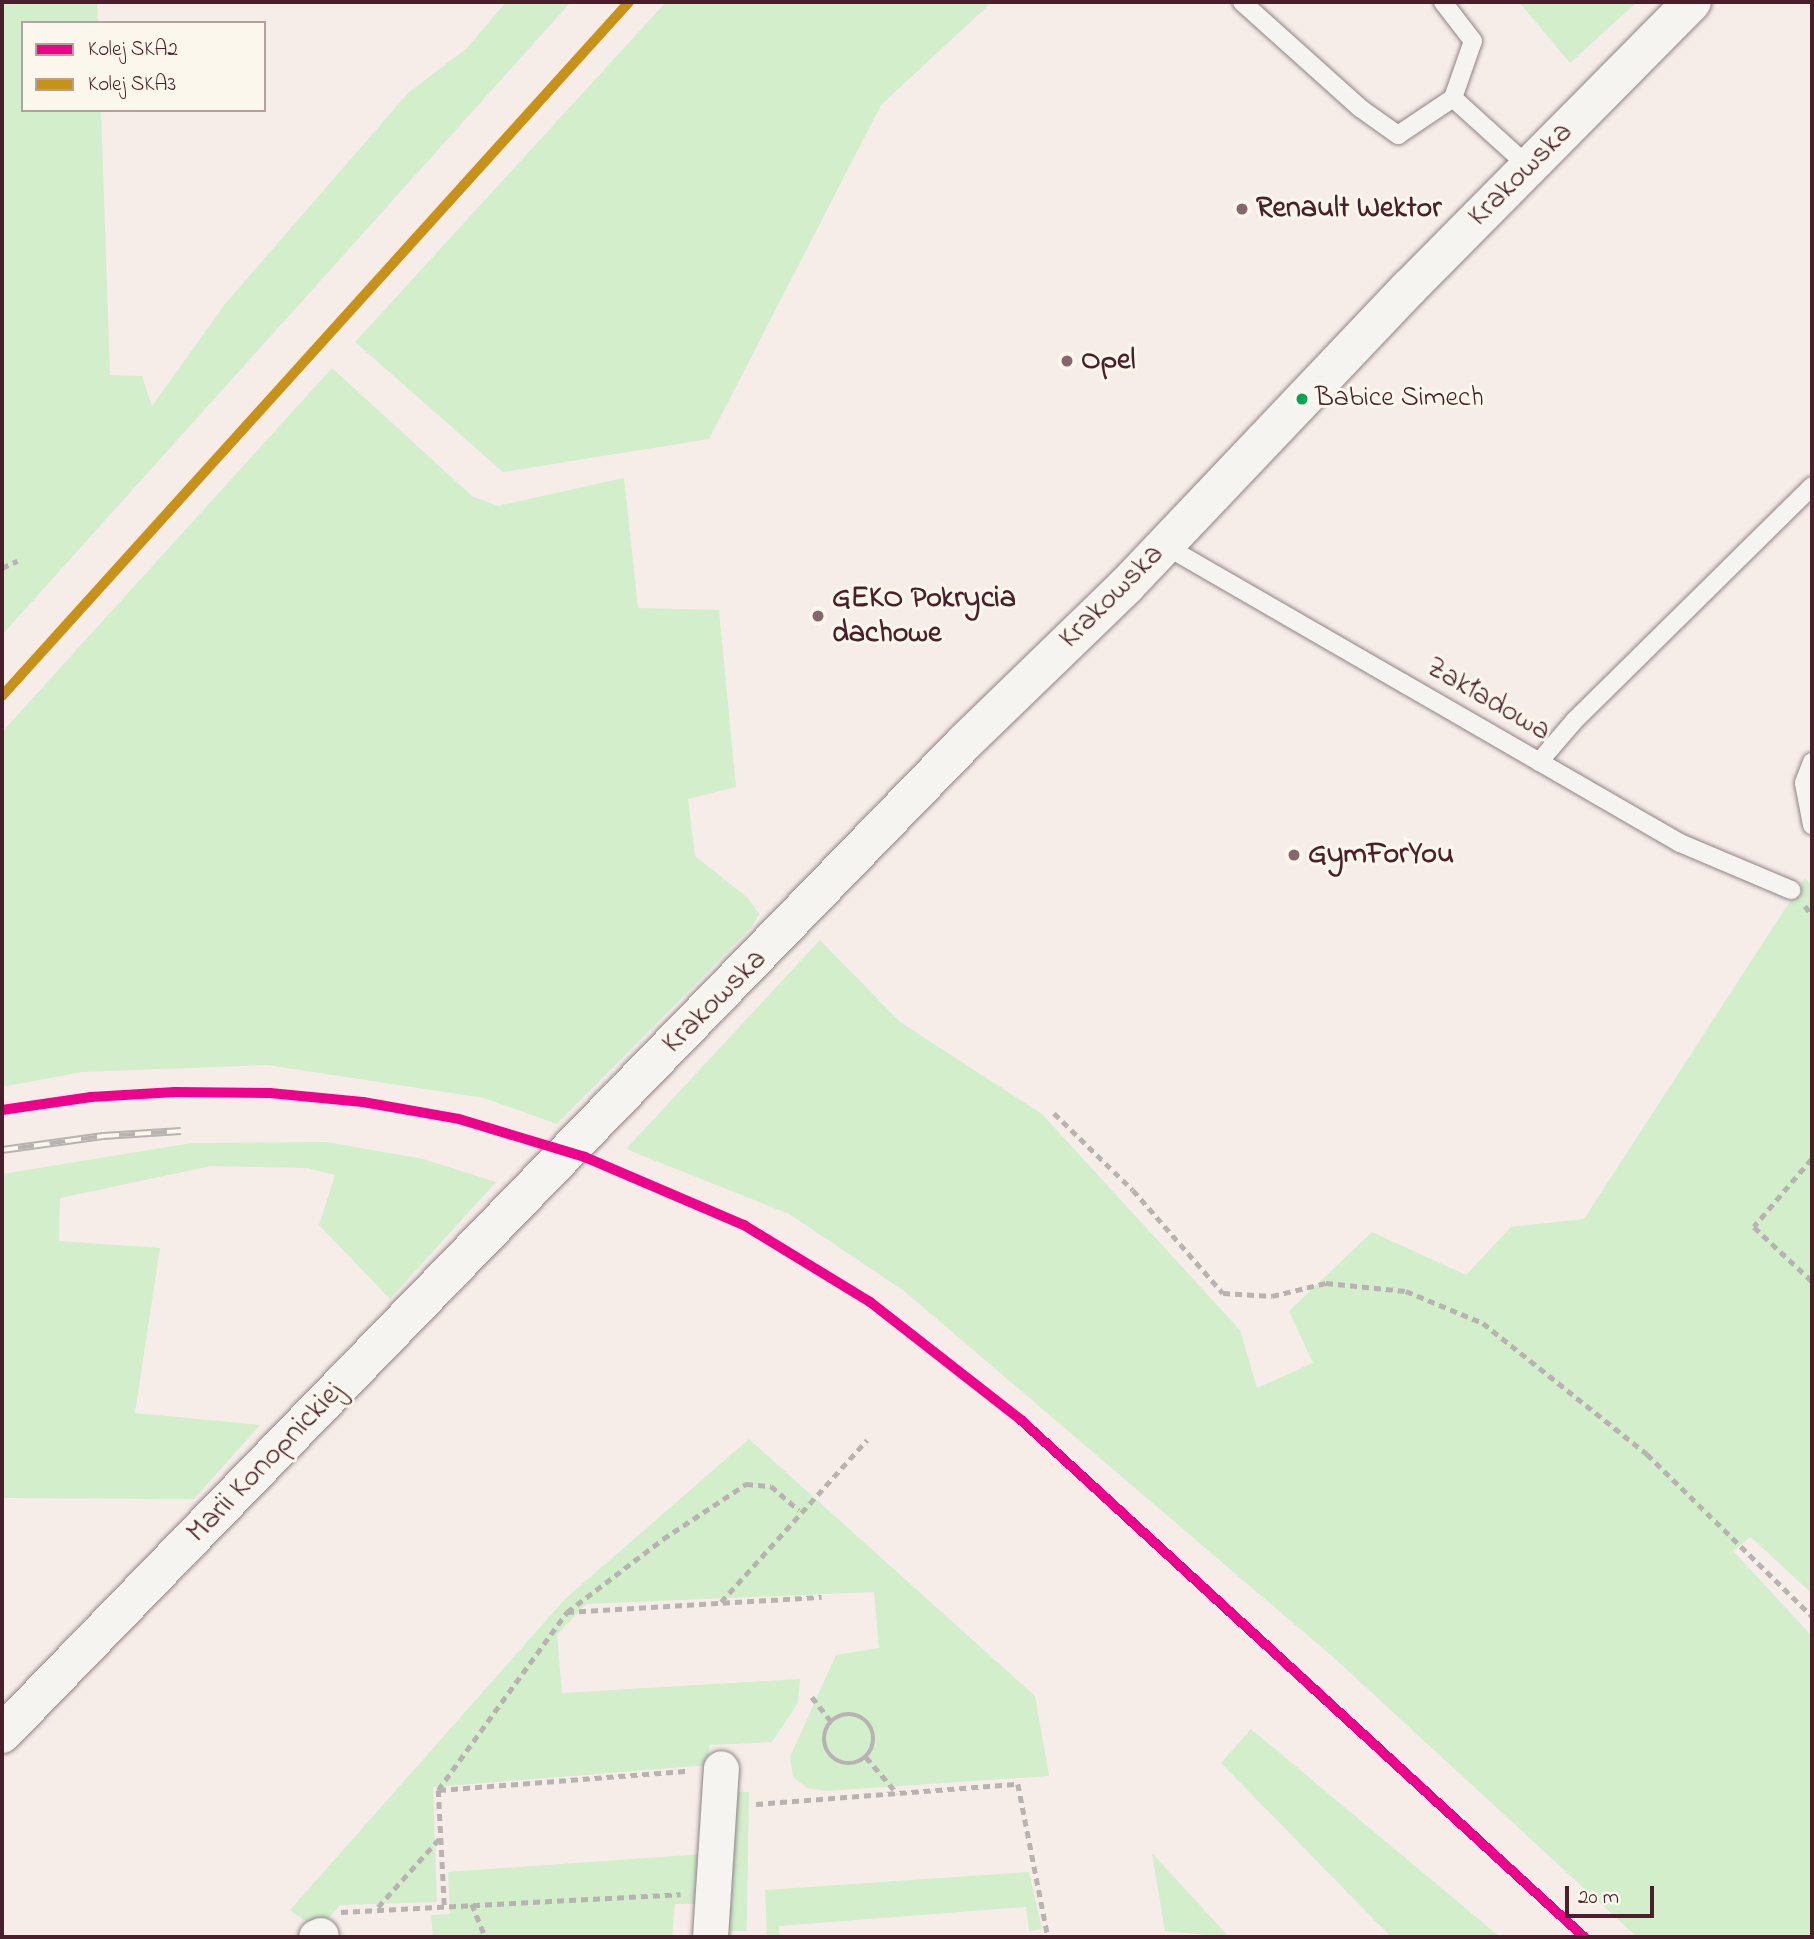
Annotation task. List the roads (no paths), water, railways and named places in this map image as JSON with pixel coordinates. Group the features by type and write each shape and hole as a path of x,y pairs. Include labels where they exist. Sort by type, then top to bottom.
{"street":[{"name":"Krakowska","path":"530,1192 964,743 1164,545 1692,2"},
{"name":"Marii Konopnickiej","path":"2,1734 530,1192"},
{"path":"710,1937 721,1768"}],"lane":[{"path":"1242,2 1360,108 1398,135 1453,97 1473,41 1443,2"},
{"path":"1453,97 1529,167"},
{"path":"1539,762 1575,720 1812,486"},
{"name":"Zakładowa","path":"1164,545 1680,843 1791,890"},
{"path":"1812,762 1804,783 1812,825"}],"railway":[{"path":"2,1150 103,1136 181,1131"}],"rail line":[{"name":"SKA3","path":"2,696 629,2"},
{"name":"SKA2","path":"2,1110 91,1097 175,1092 270,1093 363,1102 459,1119 585,1157 744,1225 870,1302 1021,1420 1584,1937"}],"place":[{"name":"Renault Wektor","path":"1242,209"},
{"name":"Opel","path":"1067,361"},
{"name":"Babice Simech","path":"1302,399"},
{"name":"GEKO Pokrycia dachowe","path":"818,616"},
{"name":"GymForYou","path":"1294,855"}]}
